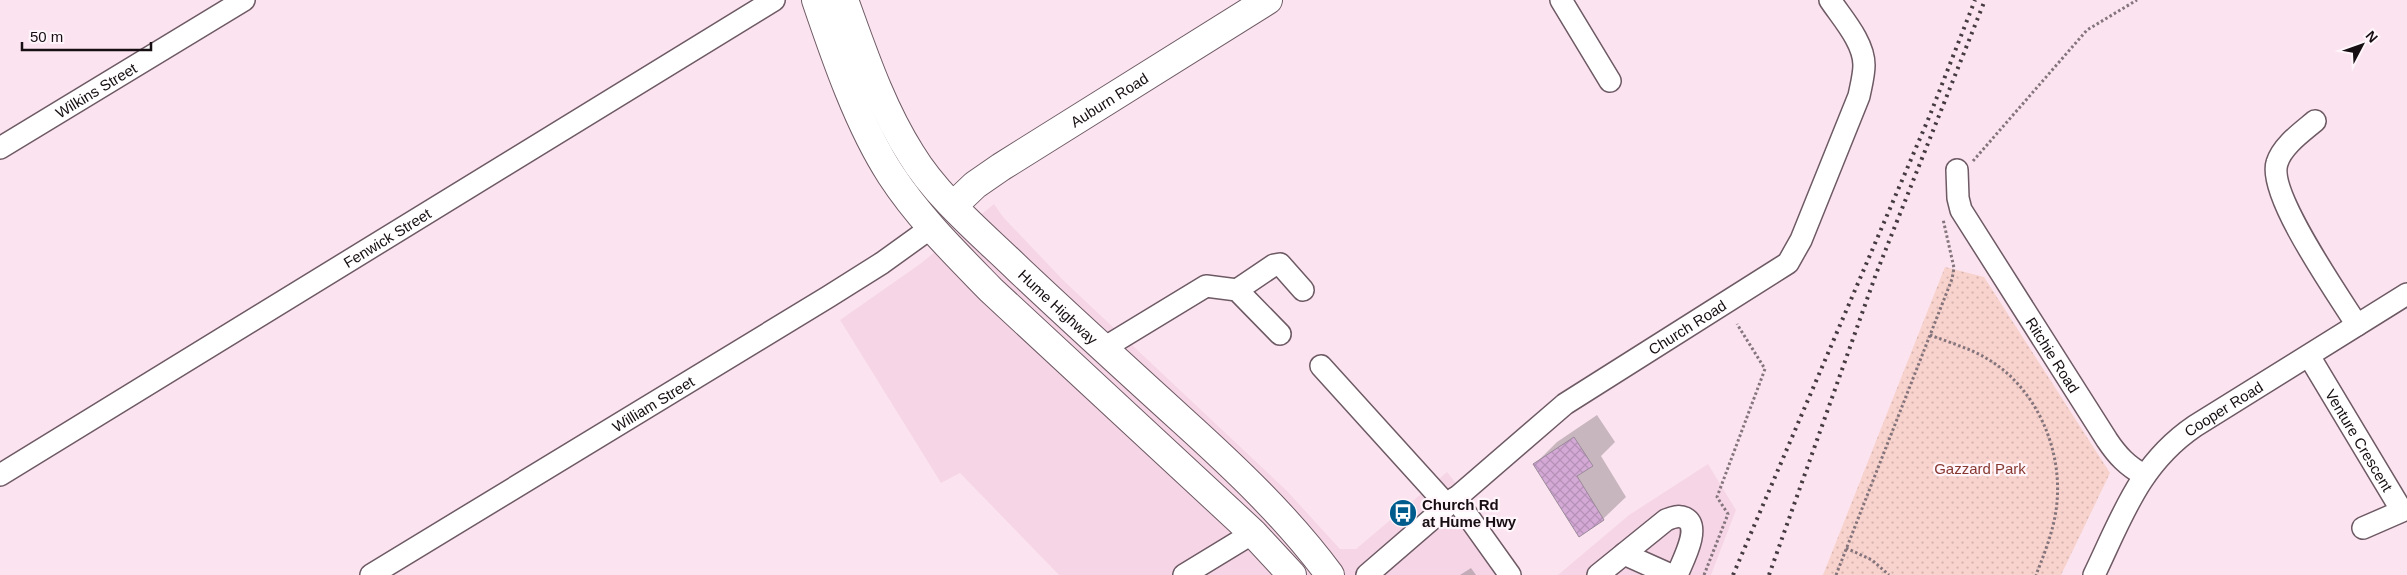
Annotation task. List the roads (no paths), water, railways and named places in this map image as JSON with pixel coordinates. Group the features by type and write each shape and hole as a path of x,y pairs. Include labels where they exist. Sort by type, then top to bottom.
{"main road":[{"path":"816,0 856,104 878,150 907,197 932,227 991,290 1253,533 1292,575"},
{"name":"Hume Highway","path":"844,0 892,121 912,155 930,180 1039,289 1248,481 1286,521 1330,575"},
{"name":"Auburn Road","path":"932,227 975,185 1250,5"}],"street":[{"name":"Wilkins Street","path":"0,148 244,0"},
{"name":"Fenwick Street","path":"0,475 774,0"},
{"path":"1561,0 1610,81"},
{"name":"Church Road","path":"1367,575 1565,404 1778,271 1796,252 1859,96 1863,75 1864,63 1860,50 1830,0"},
{"path":"2315,121 2288,145 2276,163 2278,183 2288,212 2357,325"},
{"name":"Ritchie Road","path":"1957,177 1961,210 1971,226 2106,440 2129,467 2144,475"},
{"name":"William Street","path":"371,575 828,297 882,263 932,227"},
{"path":"1237,290 1274,265 1280,264 1304,290"},
{"path":"1104,348 1206,286 1237,290 1280,334"},
{"name":"Cooper Road","path":"2094,575 2144,475 2155,460 2181,436 2407,294"},
{"name":"Venture Crescent","path":"2309,356 2402,511 2363,528"},
{"path":"1321,366 1451,502 1510,575"},
{"path":"1598,575 1666,520 1680,516 1687,519 1692,525 1692,534 1677,575"},
{"path":"1184,575 1253,533"},
{"path":"1624,554 1671,575"}],"railway":[{"path":"1733,575 1930,115 1975,0"},
{"path":"1769,575 1876,274 1985,0"}],"place":[{"name":"Church Rd at Hume Hwy","path":"1403,513"}],"park label":[{"name":"Gazzard Park","path":"1980,468"}]}
